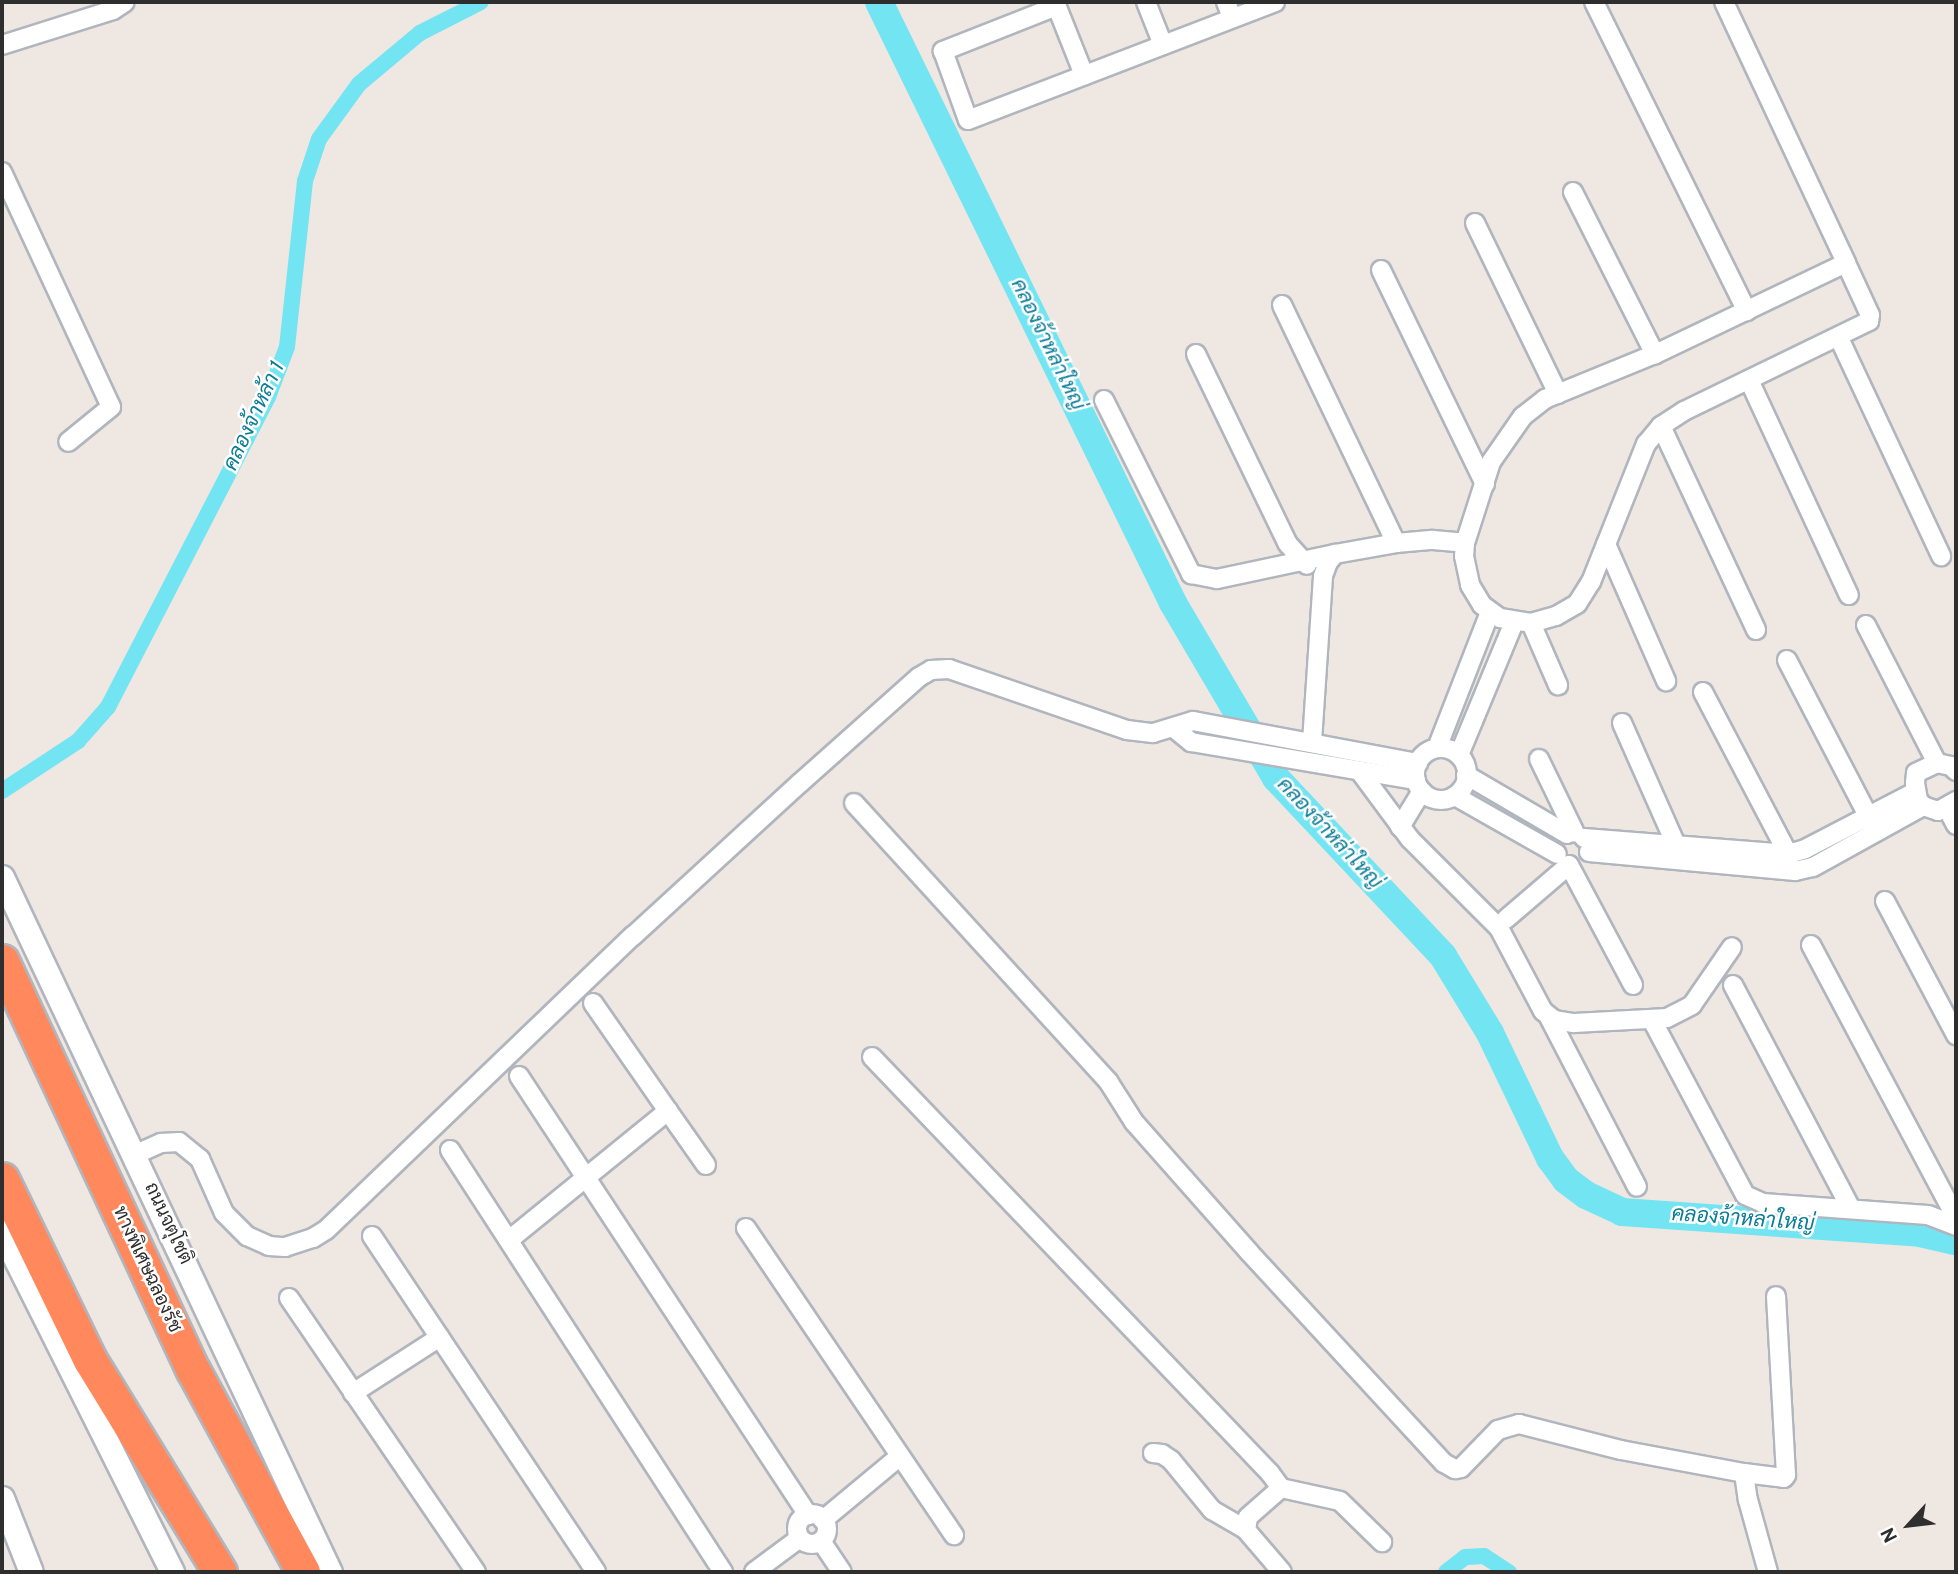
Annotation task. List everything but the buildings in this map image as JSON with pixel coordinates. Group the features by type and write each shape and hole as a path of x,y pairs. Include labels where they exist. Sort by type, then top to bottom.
{"highway":[{"name":"ทางพิเศษฉลองรัช","path":"2,961 193,1370 303,1572"},
{"path":"2,1179 90,1360 220,1572"}],"street":[{"path":"2,45 113,10 125,2"},
{"path":"1146,2 1163,45"},
{"path":"1084,75 1056,4 943,51 968,120 1163,45 1229,10 1275,2"},
{"path":"1594,2 1747,311"},
{"path":"1724,2 1846,262 1870,316 1869,321 1863,327 1684,411 1661,426 1641,454 1591,582 1577,604 1556,616 1523,622 1490,612 1470,585 1464,556 1465,543 1491,462 1512,429 1535,405 1655,354 1846,262"},
{"path":"2,172 111,407 68,442"},
{"path":"1573,192 1655,354"},
{"path":"1475,223 1558,394"},
{"path":"1381,270 1485,484"},
{"path":"1282,305 1396,543"},
{"path":"1839,338 1941,555"},
{"path":"1196,354 1288,544 1323,588"},
{"path":"1749,380 1849,596"},
{"path":"1104,400 1191,574 1217,579 1396,543 1433,540 1465,543"},
{"path":"1661,426 1756,630"},
{"path":"1606,544 1666,681"},
{"path":"1312,742 1323,588 1328,562 1335,554"},
{"path":"1437,748 1490,612"},
{"path":"1523,622 1558,685"},
{"path":"134,1155 161,1143 178,1142 200,1159 223,1213 240,1231 269,1246 285,1247 313,1238 326,1230 643,926 830,756 919,677 931,670 949,669 1127,730 1153,733 1194,722 1312,742 1419,778 1439,799 1455,796 1461,790 1466,775 1459,755 1523,622"},
{"path":"1866,625 1937,763"},
{"path":"1787,660 1873,824"},
{"path":"1703,692 1788,863"},
{"path":"1622,723 1675,853"},
{"path":"1175,729 1191,742 1361,773 1419,778"},
{"path":"1400,827 1429,750 1437,748 1459,755"},
{"path":"1455,796 1563,860 1584,862 1579,840 1539,759"},
{"path":"1919,799 1916,773 1937,763 1951,766 1956,771"},
{"path":"1361,773 1400,827 1499,928 1549,1017 1636,1187"},
{"path":"1466,775 1579,840"},
{"path":"1633,985 1557,845 1579,840 1675,853 1788,863 1805,849 1873,824 1919,799"},
{"path":"1919,799 1938,811 1952,805 1956,825"},
{"path":"853,803 1108,1082 1134,1122 1240,1242 1444,1463 1455,1469 1461,1468 1498,1430 1519,1424 1621,1450 1784,1478 1786,1475 1776,1296"},
{"path":"1506,919 1563,860"},
{"name":"ถนนจตุโชติ","path":"2,877 330,1572"},
{"path":"1885,901 1956,1035"},
{"path":"1811,945 1956,1218"},
{"path":"1549,1017 1574,1023 1667,1018 1692,1005 1731,947"},
{"path":"1733,985 1851,1209"},
{"path":"593,1003 706,1164"},
{"path":"1652,1020 1745,1195 1763,1203 1928,1214 1956,1226"},
{"path":"872,1057 1270,1473 1280,1488 1340,1502 1382,1542"},
{"path":"519,1076 826,1531 821,1541 810,1544 800,1538"},
{"path":"509,1240 588,1179 668,1111"},
{"path":"450,1150 723,1572"},
{"path":"746,1228 954,1535"},
{"path":"2,1232 172,1572"},
{"path":"372,1236 596,1572"},
{"path":"289,1298 476,1572"},
{"path":"353,1393 440,1337"},
{"path":"1153,1453 1162,1454 1171,1460 1212,1510 1246,1530 1282,1572"},
{"path":"800,1538 799,1522 816,1517 899,1457"},
{"path":"1744,1472 1748,1500 1768,1572"},
{"path":"1246,1530 1248,1517 1280,1488"},
{"path":"2,1497 31,1572"},
{"path":"754,1572 800,1538"},
{"path":"821,1541 842,1572"}],"waterway":[{"name":"คลองจ้าหล้า 1","path":"2,791 78,741 108,707 268,397 287,347 305,181 319,139 359,84 420,33 481,2"},
{"name":"คลองจ้าหล่าใหญ่","path":"879,2 1173,603 1276,778 1443,956 1490,1033 1550,1158 1566,1180 1586,1195 1622,1212 1920,1233 1956,1241"},
{"path":"1446,1572 1465,1557 1484,1556 1509,1572"}]}
